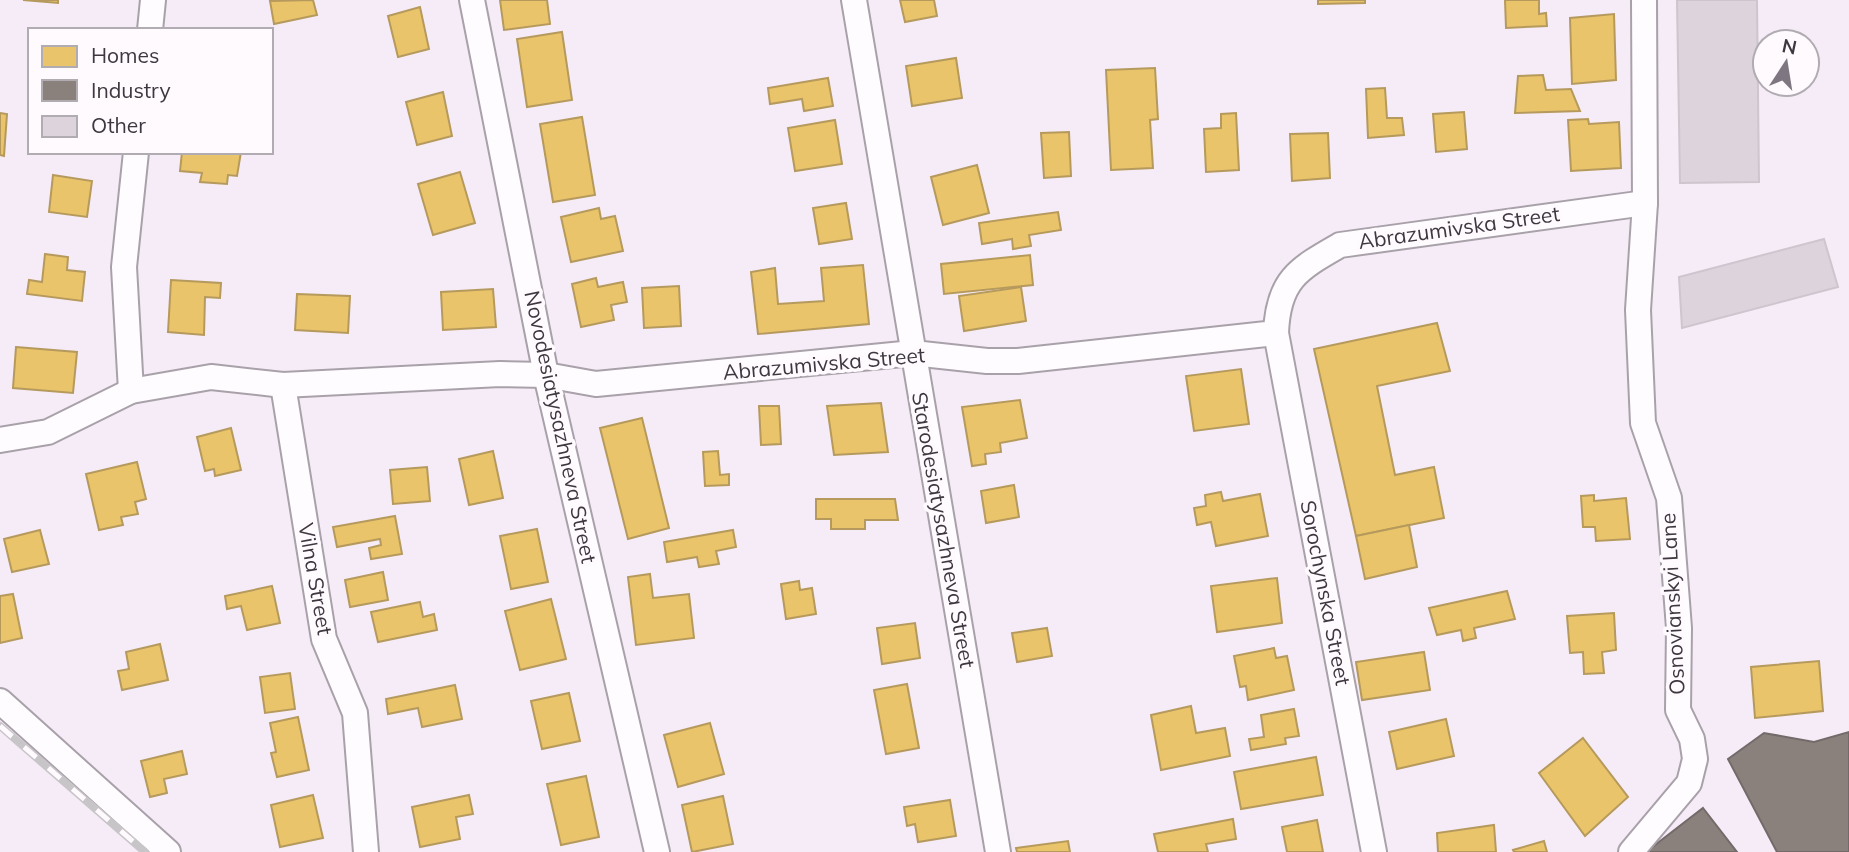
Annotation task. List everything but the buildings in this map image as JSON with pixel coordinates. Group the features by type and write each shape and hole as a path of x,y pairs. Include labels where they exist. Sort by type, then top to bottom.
{"street":[{"path":"149,28 153,0"},
{"name":"Novodesiatysazhneva Street","path":"472,0 546,375 657,852"},
{"name":"Starodesiatysazhneva Street","path":"854,0 998,852"},
{"name":"Osnovianskyi Lane","path":"1631,852 1689,783 1695,759 1692,739 1678,710 1679,628 1668,498 1643,423 1638,310 1644,203 1644,0"},
{"path":"131,391 124,267 136,154"},
{"name":"Abrazumivska Street","path":"0,440 48,432 131,391 211,377 284,385 500,374 546,375 596,384 913,352 987,361 1018,361 1276,333 1283,295 1301,267 1340,245 1644,203"},
{"name":"Sorochynska Street","path":"1276,333 1374,852"},
{"name":"Vilna Street","path":"284,385 324,639 355,713 366,852"},
{"path":"0,701 168,852"}],"railway":[{"path":"0,726 145,852"}]}
